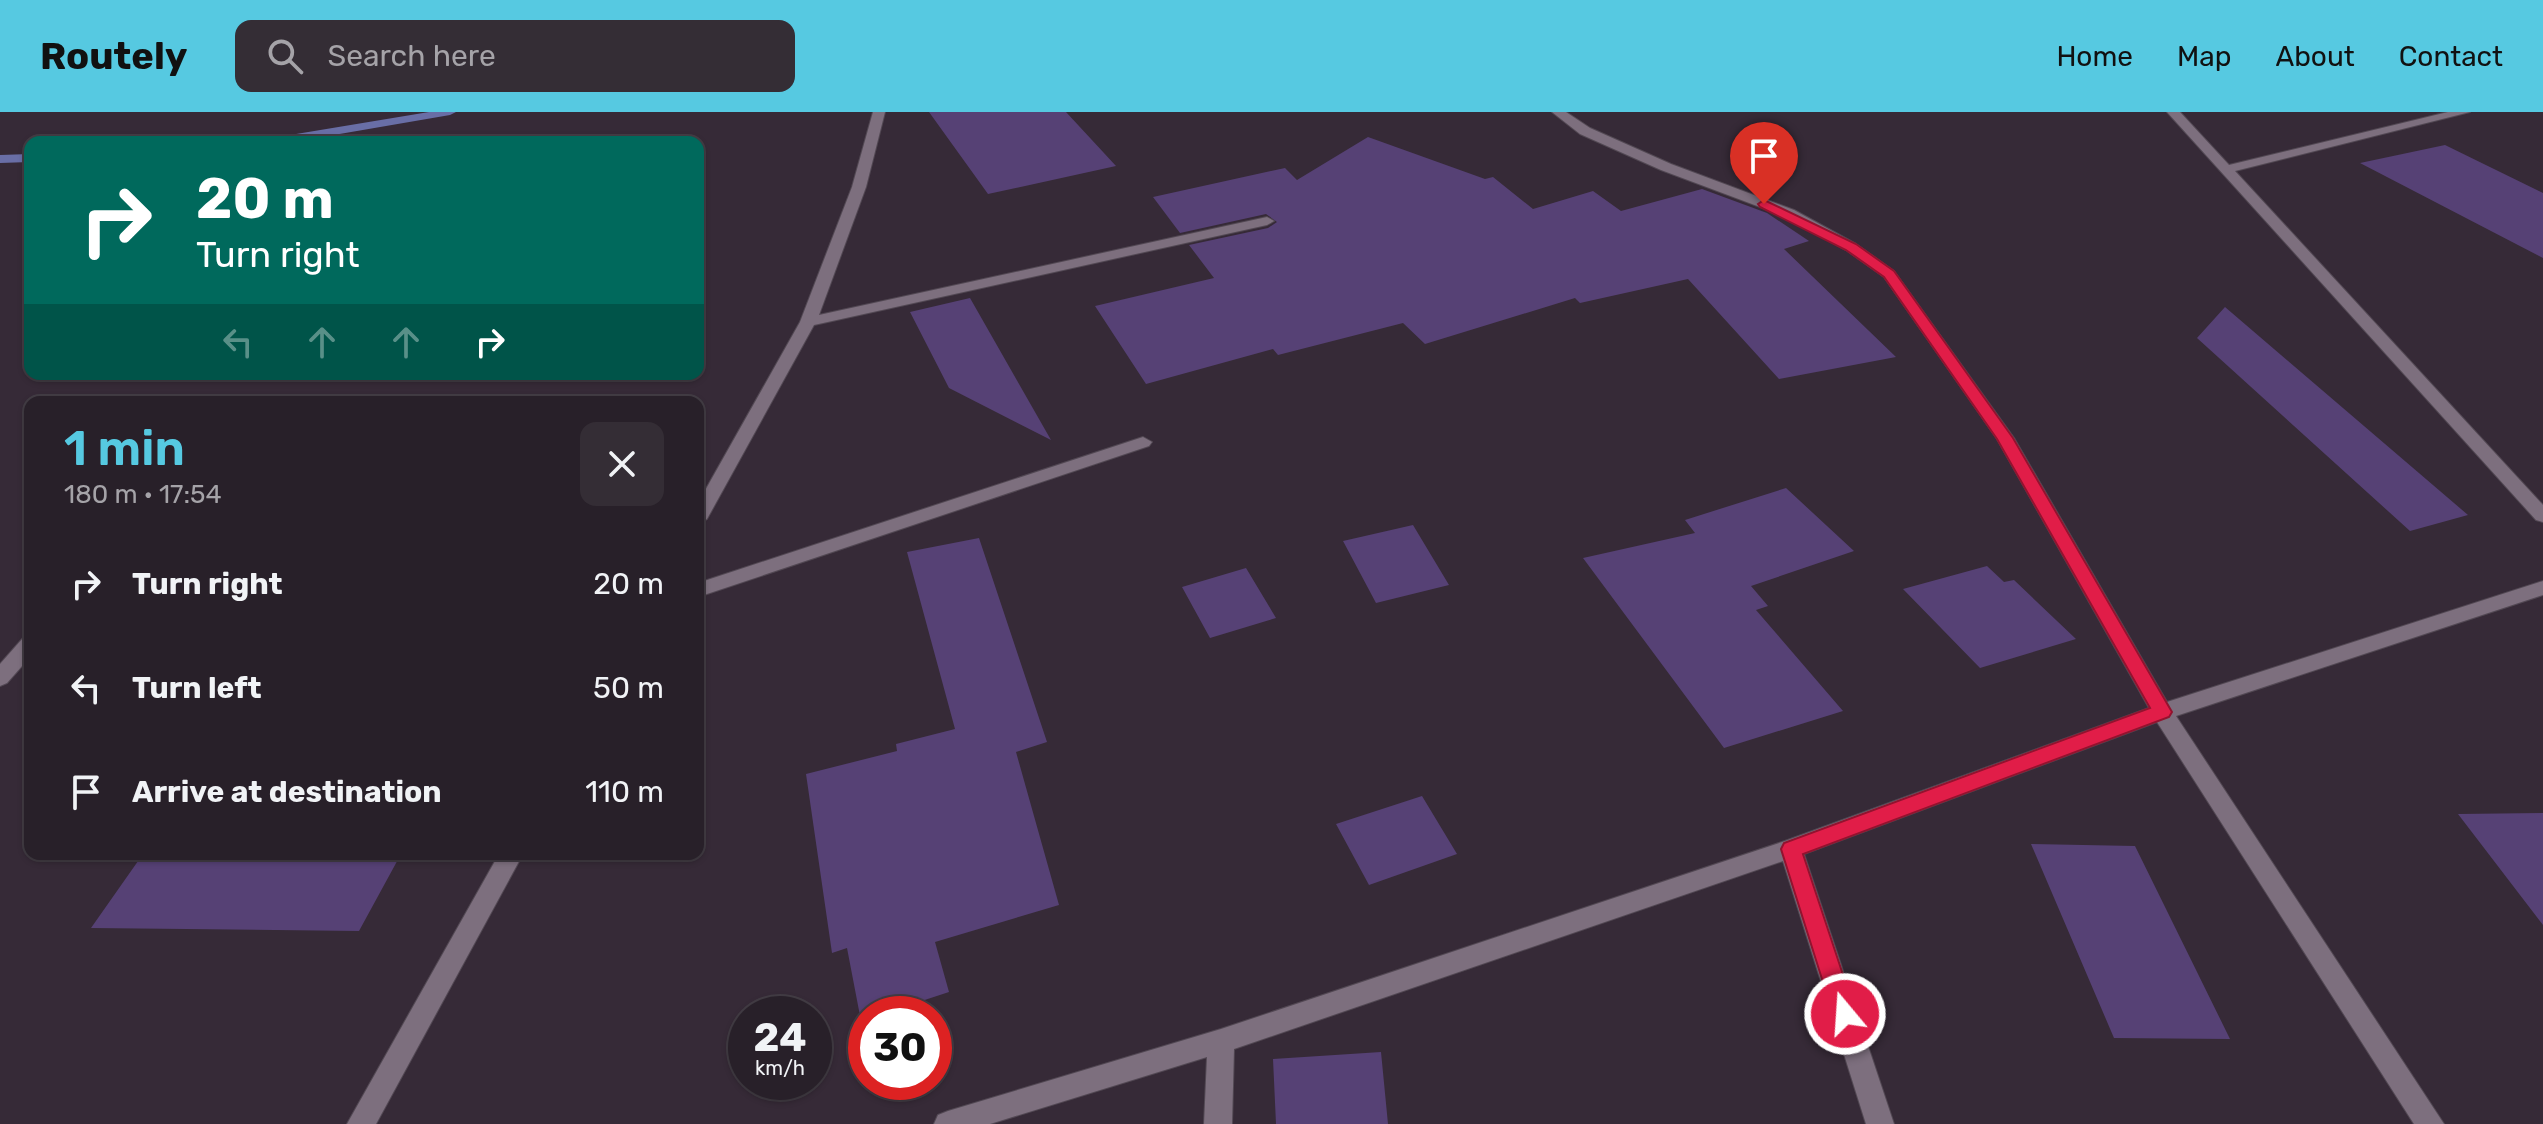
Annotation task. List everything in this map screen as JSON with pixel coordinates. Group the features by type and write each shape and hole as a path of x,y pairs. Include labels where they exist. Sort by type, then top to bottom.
{"street":[{"path":"704,508 808,322 859,187 879,112"},
{"path":"1558,112 1585,131 1666,167 1789,213 1851,247 1889,274 2005,438 2162,712 2430,1124"},
{"path":"2173,112 2543,516"},
{"path":"2227,169 2464,112"},
{"path":"808,322 1267,221"},
{"path":"704,588 1143,442"},
{"path":"948,1124 1221,1041 1791,849 2162,712 2543,588"},
{"path":"0,678 24,650"},
{"path":"1791,849 1880,1124"},
{"path":"361,1124 508,860"},
{"path":"1218,1124 1221,1041"}],"building":[{"path":"929,112 1066,112 1116,166 988,194"},
{"path":"1368,137 1485,179 1493,177 1533,209 1593,191 1621,211 1702,189 1767,213 1809,241 1784,249 1896,357 1779,379 1688,279 1580,303 1575,298 1425,344 1403,323 1278,355 1273,349 1146,384 1095,306 1214,278 1189,245 1268,228 1277,222 1266,214 1180,233 1153,197 1285,168 1297,180"},
{"path":"2445,145 2543,193 2543,258 2360,163"},
{"path":"970,298 1051,440 949,388 910,312"},
{"path":"2225,307 2468,515 2410,531 2197,338"},
{"path":"1786,488 1854,551 1751,586 1768,606 1756,610 1843,711 1724,748 1583,558 1695,533 1685,520"},
{"path":"1413,525 1449,585 1376,603 1343,541"},
{"path":"979,538 1047,742 1016,752 1059,905 935,942 949,992 937,996 856,996 847,948 832,953 806,774 897,751 896,744 955,729 907,552"},
{"path":"1987,566 2004,582 2014,580 2076,639 1980,668 1903,589"},
{"path":"1246,568 1276,618 1210,638 1182,587"},
{"path":"1422,796 1457,854 1369,885 1336,824"},
{"path":"2543,813 2543,925 2458,814"},
{"path":"2031,844 2135,846 2230,1039 2114,1038"},
{"path":"139,860 398,860 359,931 91,928"},
{"path":"1381,1052 1388,1124 1276,1124 1273,1059"}],"waterway":[{"path":"308,136 450,112"},
{"path":"0,159 24,158"}],"route":[{"path":"1764,204 1789,213 1851,247 1889,274 2005,438 2162,712 1791,849 1845,1014"}]}
